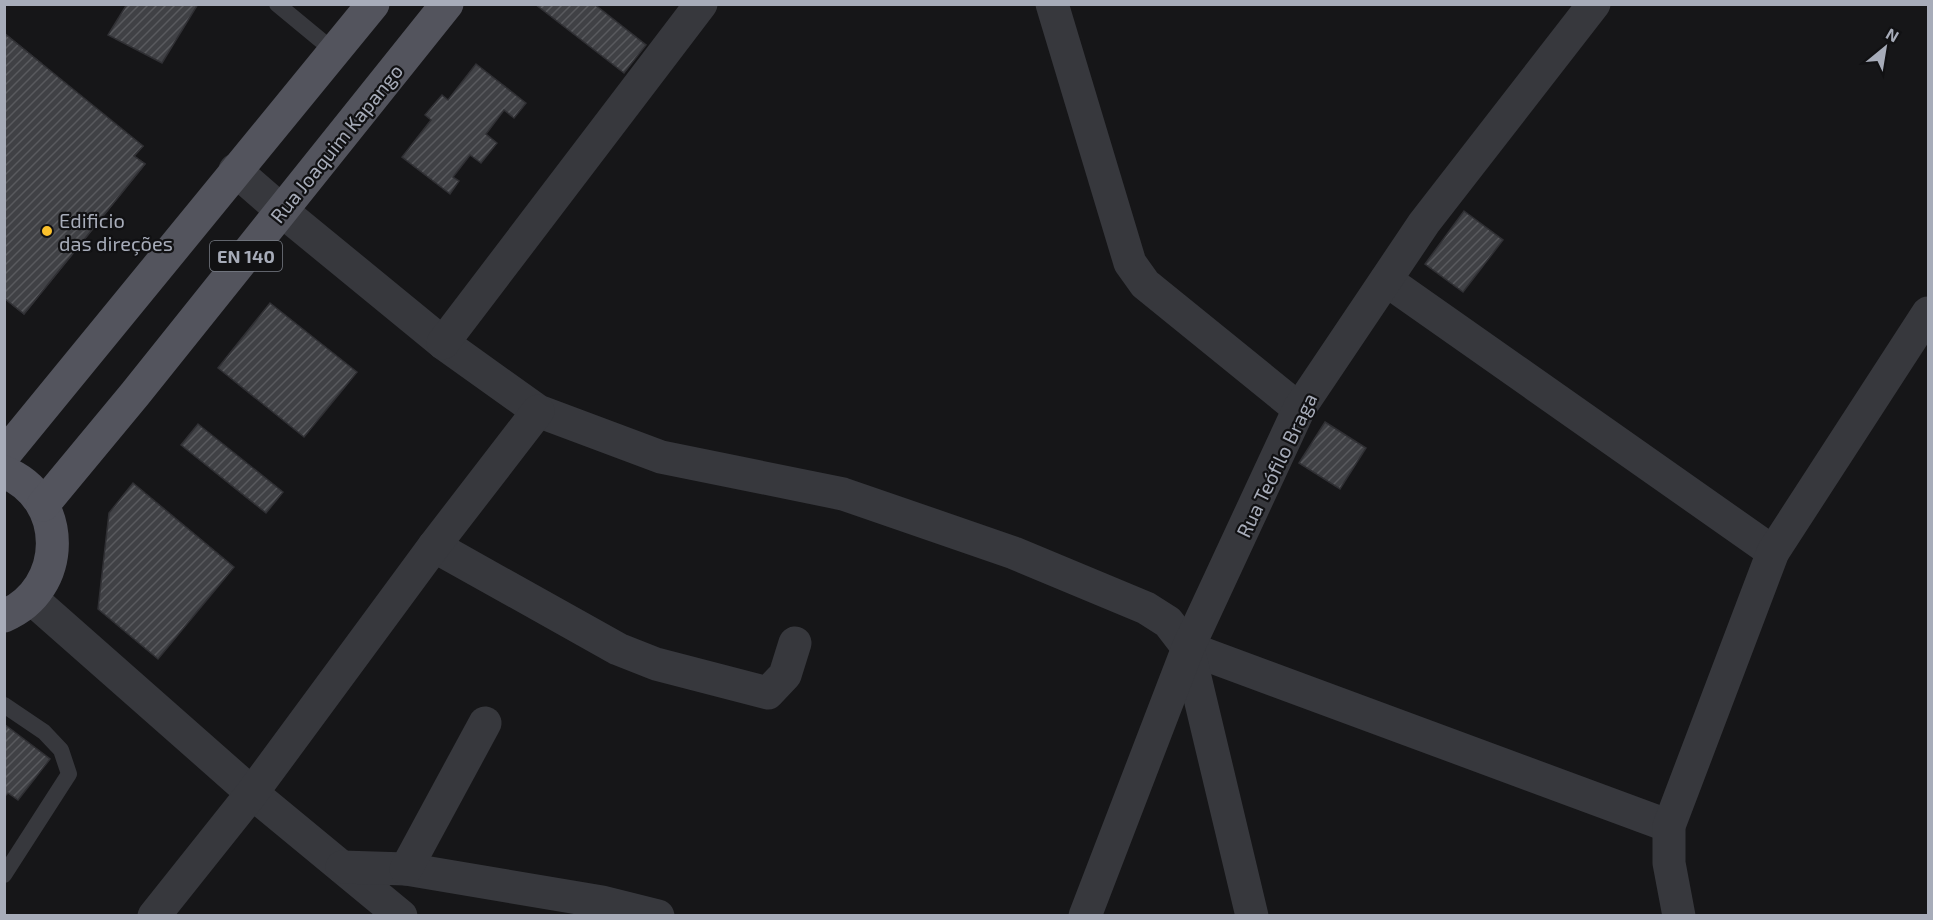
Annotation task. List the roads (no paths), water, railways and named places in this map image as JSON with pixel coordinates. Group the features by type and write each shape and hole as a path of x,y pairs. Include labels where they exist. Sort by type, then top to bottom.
{"main road":[{"name":"EN 140","path":"4,455 373,4"},
{"name":"Rua Joaquim Kapango","path":"43,505 447,4"},
{"path":"4,472 30,489 43,505 52,529 53,554 45,578 32,599 15,612 4,616"}],"street":[{"path":"443,343 701,4"},
{"path":"1052,4 1130,264 1145,284 1299,409"},
{"name":"Rua Teófilo Braga","path":"1085,915 1188,648 1299,409 1424,223 1594,4"},
{"path":"235,170 443,343 538,411 661,457 843,494 1014,553 1146,608 1168,622 1188,648 1252,915"},
{"path":"1386,280 1773,552"},
{"path":"1679,915 1669,863 1669,826 1773,552 1929,313"},
{"path":"154,915 252,793 434,546 538,411"},
{"path":"434,546 618,649 656,664 768,693 785,675 795,643"},
{"path":"32,599 252,793 401,915"},
{"path":"1188,648 1669,826"},
{"path":"406,869 485,723"},
{"path":"342,867 406,869 602,902 658,915"}],"lane":[{"path":"277,4 334,52"},
{"path":"4,705 44,732 61,750 69,774 4,875"}],"place":[{"name":"Edificio das direções","path":"47,231"}]}
